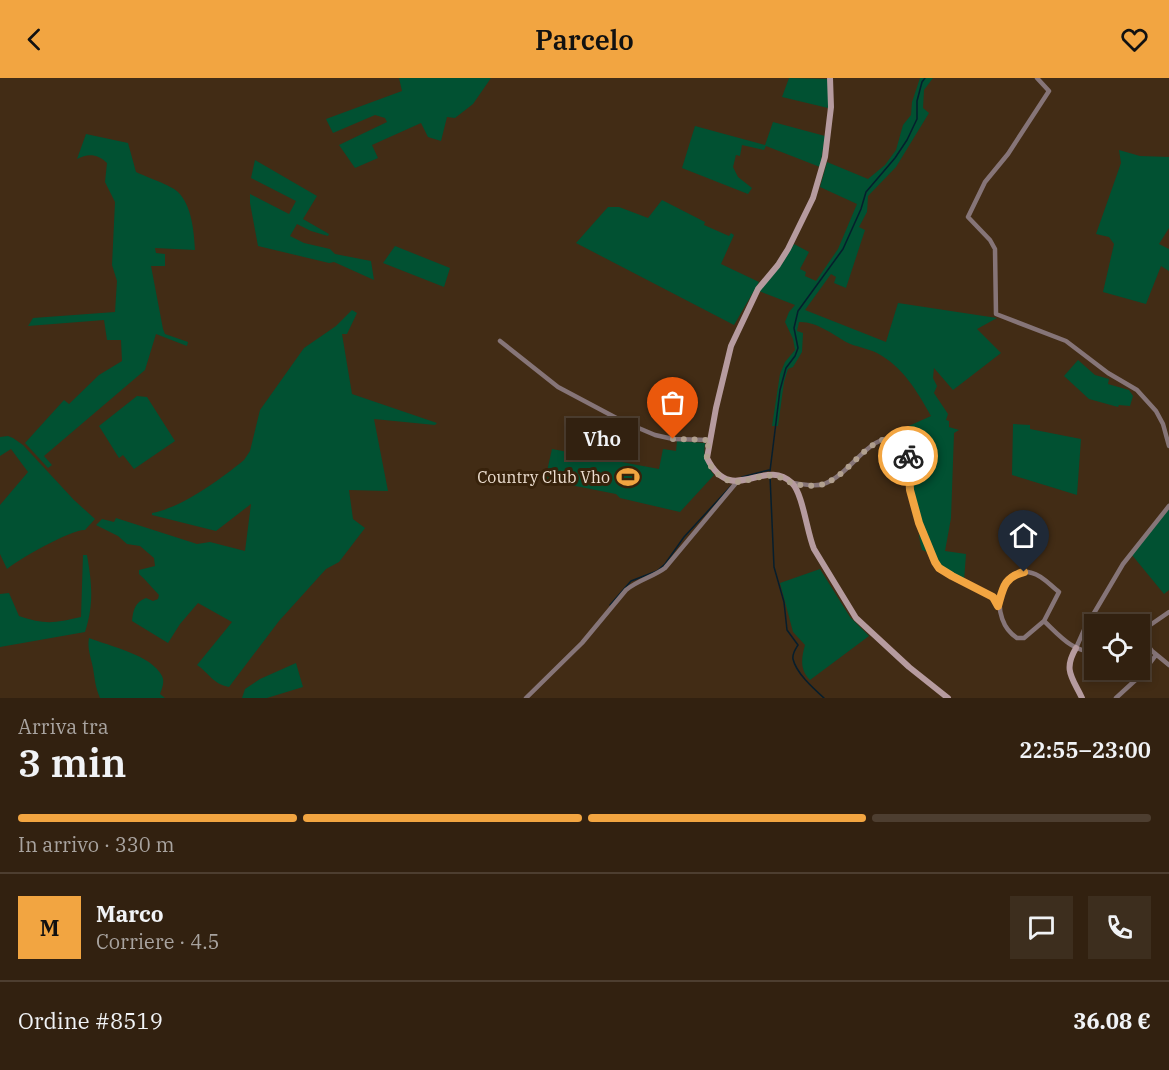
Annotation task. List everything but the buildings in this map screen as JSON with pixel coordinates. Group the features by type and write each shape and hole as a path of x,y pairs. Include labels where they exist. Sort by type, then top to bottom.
{"street":[{"path":"830,78 831,107 825,157 813,198 794,239 778,265 758,289 731,346 707,458 724,478 736,483 770,476 792,483 823,484 836,477 880,439 892,436 902,438 908,448 910,490 919,523 939,568 993,597 1007,630 1017,638 1024,638 1044,621 1059,592 1035,573 1014,574 1006,582 998,606"},
{"path":"1037,78 1049,91 1008,154 985,182 968,218 990,240 995,249 996,314 1001,318 1066,341 1108,373 1137,390 1156,411 1163,424 1169,446"},
{"path":"500,341 558,387 622,421 655,435 673,439 710,440"},
{"path":"526,698 582,643 626,590 634,583 659,573 665,568 736,483"},
{"path":"792,483 798,493 814,549 856,618 909,667 948,698"},
{"path":"1082,698 1068,668 1069,660 1123,564 1169,506"},
{"path":"1150,626 1169,612"},
{"path":"1044,621 1076,648 1084,650"},
{"path":"1150,647 1169,665"},
{"path":"1116,698 1141,675 1156,655"}],"green space":[{"path":"399,78 491,78 473,104 455,118 447,117 441,141 428,137 421,123 372,145 378,158 355,168 339,145 387,122 385,118 375,115 333,133 326,119 402,91"},
{"path":"789,78 828,79 828,108 782,97"},
{"path":"920,78 933,78 924,90 923,108 929,113 896,167 868,196 867,212 859,227 865,230 846,288 834,283 836,277 831,274 805,310 886,342 898,303 997,318 977,329 1001,353 953,390 934,368 933,378 937,386 934,393 948,414 946,420 949,421 949,427 959,430 954,433 951,518 945,551 966,554 964,581 947,572 932,556 922,550 909,446 902,429 931,416 915,389 902,372 877,353 846,342 817,326 799,322 797,331 803,333 802,352 793,367 788,369 778,426 772,426 780,374 785,362 795,350 793,339 785,322 795,305 759,291 782,264 794,244 809,252 800,269 806,272 805,276 816,281 838,249 857,204 820,187 827,162 868,179 885,165 896,150 903,125 911,115 912,102"},
{"path":"773,122 825,136 820,167 766,146 764,150 742,145 740,156 736,155 733,167 738,177 752,188 748,194 682,168 695,126 765,145"},
{"path":"86,134 128,143 136,172 175,189 186,204 193,227 195,250 155,248 156,253 165,254 165,266 151,266 165,334 188,342 187,346 156,334 145,370 44,456 52,465 48,468 25,443 64,400 69,404 99,375 122,361 121,340 107,340 104,320 28,326 33,318 115,312 117,281 112,265 115,202 105,182 107,163 93,155 77,159"},
{"path":"1119,150 1140,156 1169,157 1169,228 1159,244 1169,249 1169,271 1161,266 1146,304 1103,292 1114,244 1109,237 1096,234 1121,163"},
{"path":"255,160 317,196 303,219 329,234 328,236 297,224 290,236 304,243 330,249 335,254 371,261 374,280 334,262 329,263 258,246 250,194 289,214 296,201 251,178"},
{"path":"662,200 705,222 704,225 729,236 731,233 734,235 721,264 759,282 734,325 576,243 608,207 619,207 648,218"},
{"path":"395,246 450,268 444,287 383,263"},
{"path":"352,310 357,313 347,334 342,334 352,394 437,423 435,425 374,419 388,491 349,490 353,519 365,528 339,562 326,569 279,621 229,687 224,686 197,665 232,622 198,603 168,643 132,621 134,610 139,602 146,598 153,601 158,599 159,595 139,574 139,570 155,566 154,558 140,546 127,544 118,536 96,525 102,519 114,522 116,518 197,544 210,542 245,551 251,504 216,531 152,515 152,513 188,499 244,460 250,451 260,410 304,348 336,326"},
{"path":"1078,360 1095,375 1109,379 1108,384 1129,390 1133,396 1130,406 1119,405 1118,407 1089,399 1064,376"},
{"path":"137,396 147,397 175,441 134,469 123,455 119,458 99,426"},
{"path":"1013,424 1030,425 1030,429 1081,439 1077,495 1012,475"},
{"path":"8,436 23,445 74,500 95,519 85,530 58,539 7,569 0,554 0,505 28,472 11,449 0,456 0,437"},
{"name":"Country Club Vho","path":"677,441 705,443 706,460 714,475 680,512 620,498 616,494 545,480 552,449 659,469 663,449 676,451"},
{"path":"1169,509 1169,590 1164,594 1132,555"},
{"path":"83,555 87,555 91,594 90,612 85,632 0,647 0,594 9,593 19,616 28,619 50,622 81,617"},
{"path":"820,569 850,617 869,636 810,680 802,664 805,645 793,632 780,583"},
{"path":"89,638 129,652 149,662 162,676 160,694 165,698 100,698 88,646"},
{"path":"296,663 303,687 267,698 242,698 245,689 260,679"}],"waterway":[{"path":"770,471 780,390 786,368 798,348 794,328 798,311 843,249 866,192 907,140 917,119 917,101 925,78"},
{"path":"742,477 769,470"},
{"path":"770,476 774,567 784,602 787,630 798,645 793,659 801,675 824,698"},
{"path":"610,605 631,581 657,571 665,564 684,537 731,486"}],"way so far":[{"path":"673,439 710,440 707,458 711,465 717,473 736,483 767,475 792,483 823,484 836,477 880,439 892,436 902,438 908,448 908,456"}],"place":[{"name":"Vho","path":"673,439"},
{"name":"Country Club Vho","path":"628,477"}],"route":[{"path":"908,456 910,490 919,523 939,568 993,597 998,606 1006,582 1014,574 1024,572"}]}
